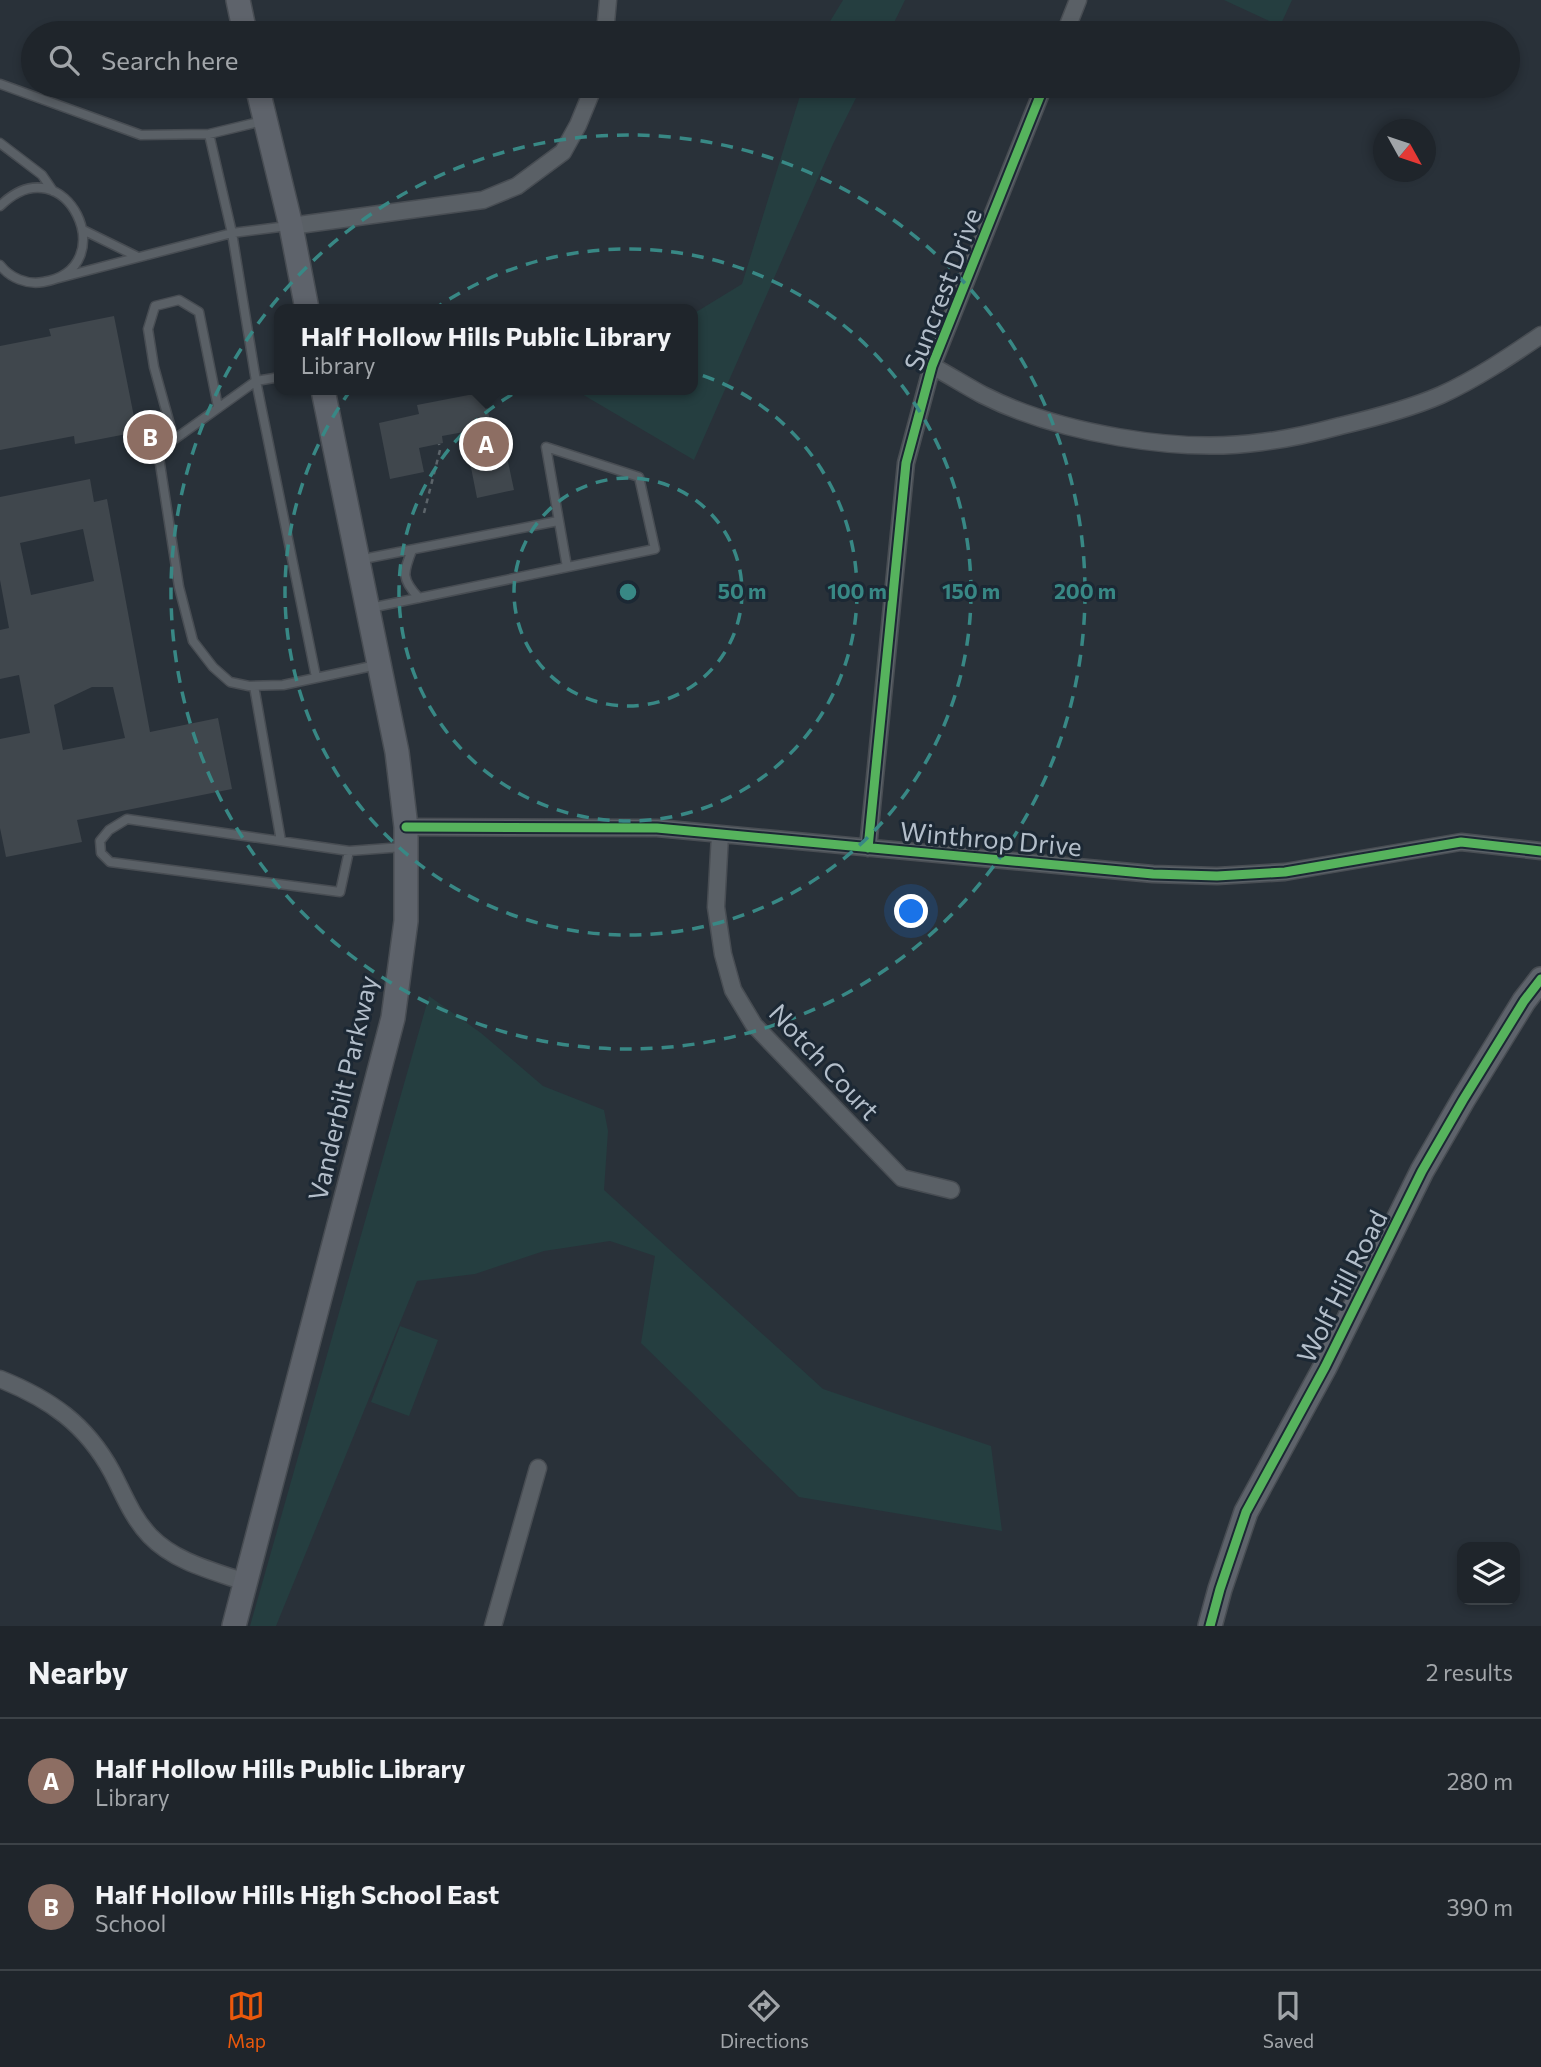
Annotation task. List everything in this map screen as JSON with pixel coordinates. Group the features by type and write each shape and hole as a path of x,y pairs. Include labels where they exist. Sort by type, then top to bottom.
{"main road":[{"path":"238,0 242,21"},
{"path":"260,98 291,226 306,304"},
{"name":"Vanderbilt Parkway","path":"234,1626 393,1018 405,921 406,837 397,752 324,395"},
{"name":"Wolf Hill Road","path":"1210,1626 1246,1512 1325,1367 1422,1171 1524,1001 1541,979"}],"street":[{"path":"606,21 608,0"},
{"path":"1070,21 1078,0"},
{"path":"291,226 483,200 517,186 563,152 579,125 589,98"},
{"name":"Suncrest Drive","path":"869,848 906,463 932,366 1039,98"},
{"path":"932,366 984,396 1043,419 1099,433 1159,443 1260,443 1380,417 1441,395 1502,362 1541,335"},
{"name":"Winthrop Drive","path":"406,837 657,828 1153,874 1217,876 1296,871 1461,842 1537,852"},
{"name":"Notch Court","path":"720,835 716,907 723,954 733,990 754,1025 902,1178 951,1190"},
{"path":"0,1379 33,1392 62,1411 90,1440 111,1471 128,1508 151,1538 187,1562 246,1582"},
{"path":"493,1626 538,1468"}],"lane":[{"path":"0,84 21,92"},
{"path":"39,98 141,135 209,134 265,121"},
{"path":"209,134 232,233 256,381 316,677"},
{"path":"0,144 42,175 53,191 74,206 83,230 83,245 68,271 55,279"},
{"path":"0,206 11,196 24,190 39,188 53,191"},
{"path":"0,265 14,277 41,283 232,233 291,226"},
{"path":"83,230 136,256"},
{"path":"174,439 154,367 148,329 155,306 179,300 199,312 218,407"},
{"path":"274,378 256,381 158,451 179,587 193,641 213,667 230,682 254,686 283,685 379,665"},
{"path":"367,608 419,598 654,549 639,478 546,447 567,567"},
{"path":"358,560 558,521"},
{"path":"412,550 404,577 419,598"},
{"path":"254,686 281,841"},
{"path":"349,851 340,892 110,862 101,853 100,841 109,830 127,819 349,851 406,837"}],"path":[{"path":"424,513 440,450 439,444"}],"green space":[{"path":"843,0 905,0 895,21 830,21"},
{"path":"1224,0 1292,0 1282,21 1269,21"},
{"path":"799,98 856,98 833,144 694,460 584,395 698,395 698,311 742,284"},
{"path":"429,996 481,1033 543,1086 604,1110 608,1131 604,1190 823,1389 991,1446 1002,1531 799,1497 641,1343 655,1256 610,1241 544,1251 475,1274 417,1281 276,1626 250,1626"},
{"path":"400,1326 438,1340 409,1416 371,1402"}],"building":[{"path":"114,316 137,432 75,444 74,436 0,450 0,346 51,336 49,329"},
{"path":"469,395 485,395 492,431 501,429 514,490 477,498 464,432 442,436 443,443 419,448 424,472 390,479 379,423 419,414 417,405"},
{"path":"90,479 94,502 107,499 150,732 218,718 232,789 77,820 82,842 6,857 0,828 0,739 30,733 19,675 0,679 0,630 9,628 0,580 0,497","holes":["83,529 94,581 31,595 20,543","92,687 113,687 125,738 63,750 54,705"]}],"cycle path":[{"path":"868,848 906,463 932,366 1039,98"},
{"path":"406,827 657,828 1153,874 1217,876 1285,872 1461,842 1541,851"},
{"path":"1210,1626 1246,1512 1325,1367 1422,1171 1524,1001 1541,979"}],"place":[{"name":"Half Hollow Hills High School East","path":"150,437"},
{"name":"Half Hollow Hills Public Library","path":"486,444"}]}
